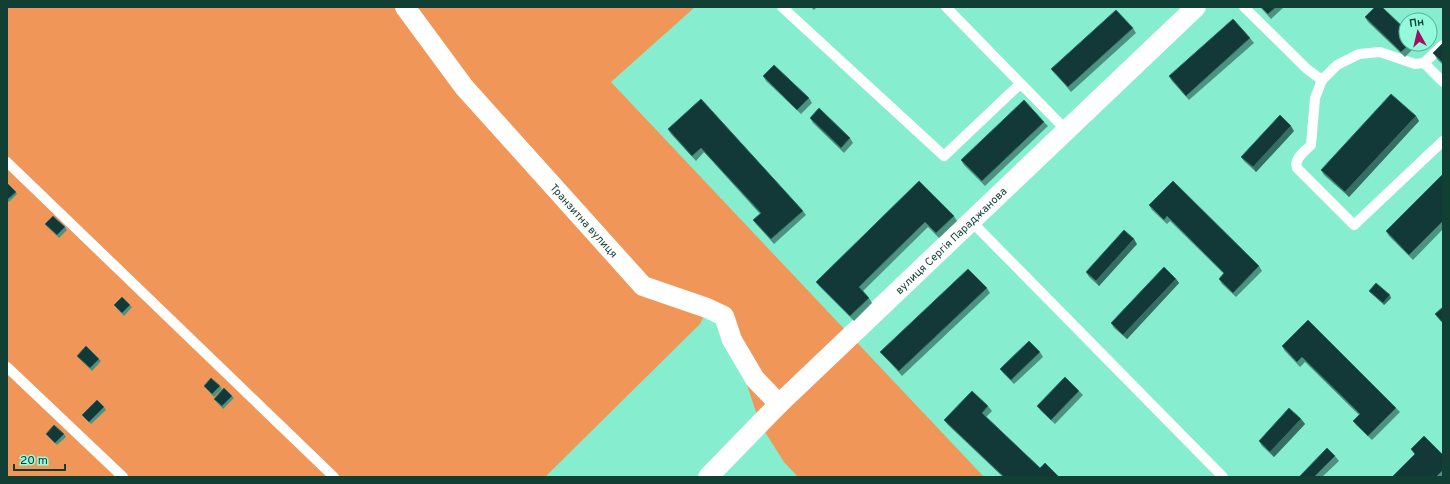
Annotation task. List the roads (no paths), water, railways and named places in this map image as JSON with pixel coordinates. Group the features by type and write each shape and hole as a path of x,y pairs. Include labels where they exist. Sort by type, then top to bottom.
{"street":[{"name":"Транзитна вулиця","path":"405,7 464,87 643,286 708,308 724,316 732,340 755,379 779,404"},
{"name":"вулиця Сергія Параджанова","path":"708,477 779,404 1196,7"}],"lane":[{"path":"782,7 944,156 1020,84"},
{"path":"946,7 1067,131"},
{"path":"1244,7 1308,69 1322,80"},
{"path":"1443,45 1424,63 1416,64 1380,52 1359,54 1337,65 1322,80 1315,98 1311,145 1295,164 1297,168 1354,225 1443,141"},
{"path":"1424,63 1443,82"},
{"path":"7,162 334,477"},
{"path":"971,222 1223,477"},
{"path":"7,367 123,477"}]}
